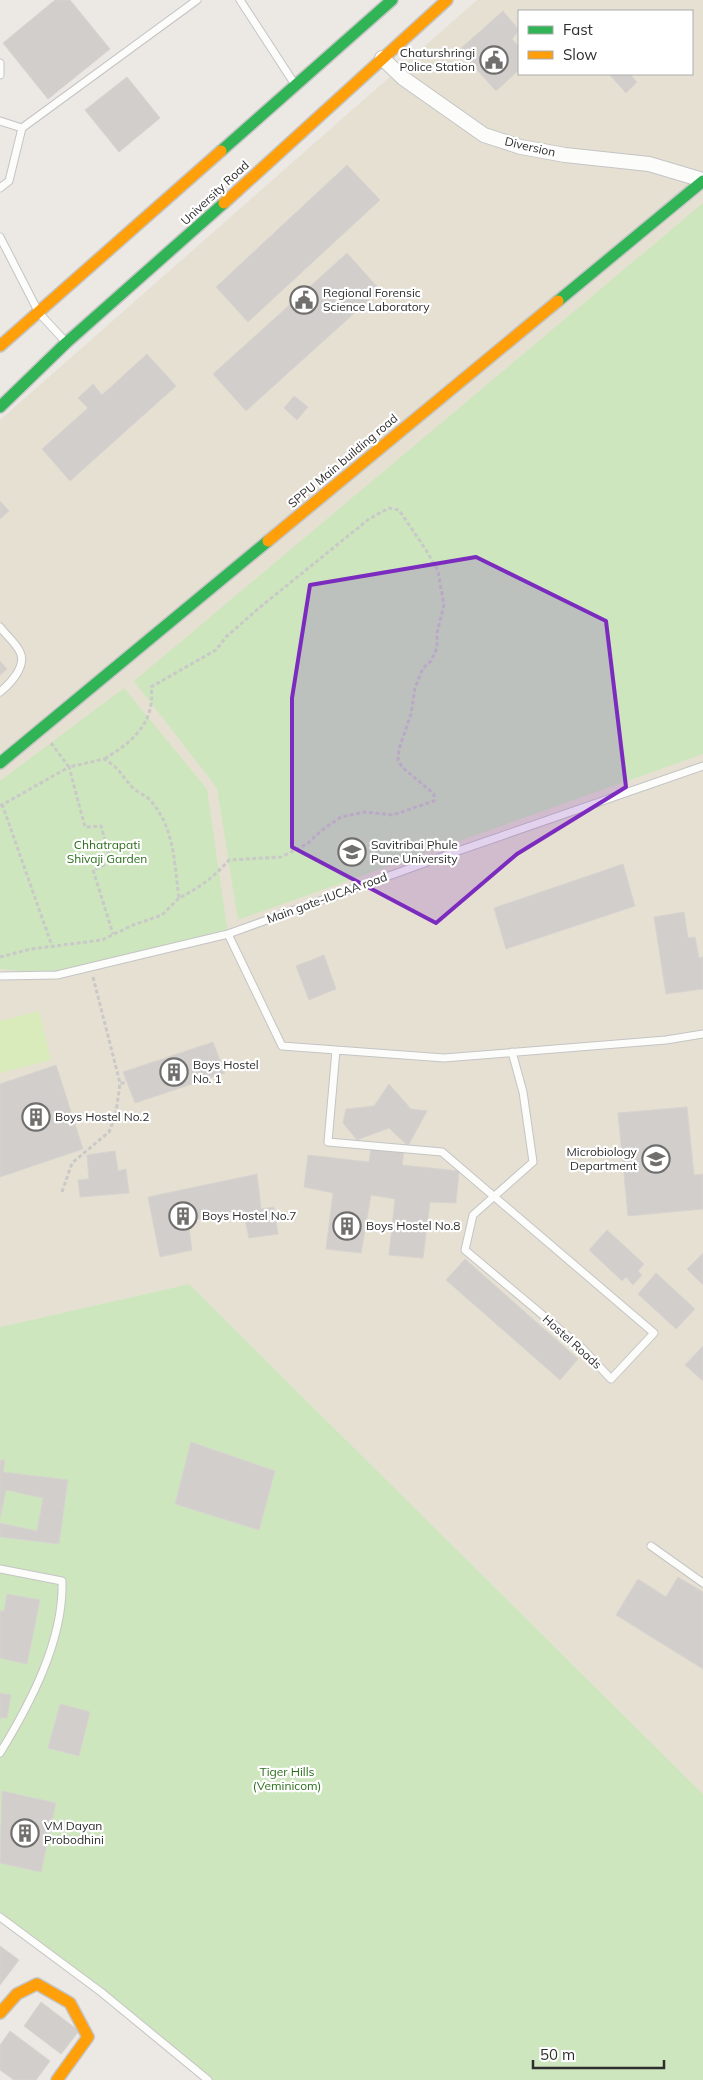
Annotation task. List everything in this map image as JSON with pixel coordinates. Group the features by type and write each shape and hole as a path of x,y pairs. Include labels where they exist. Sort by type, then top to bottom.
{"main road":[{"name":"University Road","path":"0,346 295,85 361,34 392,0"},
{"name":"University Road","path":"0,407 66,342 157,265 379,55 447,0"},
{"name":"SPPU Main building road","path":"0,762 703,181"},
{"path":"8,381 53,355"},
{"path":"0,2013 18,1994 37,1984 70,2003 88,2037 57,2080"}],"street":[{"name":"Diversion","path":"379,55 403,78 484,135 521,147 565,156 649,164 703,181"}],"lane":[{"path":"0,188 9,181 22,128 197,0"},
{"path":"240,0 295,85"},
{"path":"0,63 0,75"},
{"path":"0,121 22,128"},
{"path":"0,237 39,312 66,342"},
{"path":"0,627 20,652 22,661 19,670 0,692"},
{"name":"Main gate-IUCAA road","path":"0,976 57,975 228,934 458,850 703,766"},
{"path":"228,934 282,1046 444,1058 703,1034"},
{"name":"Hostel Roads","path":"336,1050 328,1142 442,1152 494,1195 654,1333 611,1379 582,1348 465,1250 473,1214 494,1195"},
{"path":"494,1195 533,1162 523,1092 512,1052"},
{"path":"651,1546 703,1583"},
{"path":"0,1569 62,1582 63,1598 45,1664 25,1711 0,1752"},
{"path":"0,1917 101,1992 208,2080"}],"path":[{"path":"0,956 52,946 102,940 162,915 178,898 200,888 214,877 229,860 281,857 307,844 322,830 342,817 365,812 393,815 434,801 434,794 427,786 402,766 398,760 399,749 411,714 415,688 423,668 431,661 437,648 437,633 444,605 438,571 412,527 399,510 389,508 369,519 259,608 226,637 216,650 150,687 152,697 139,733 128,744 104,759 69,768 1,805 52,946"},
{"path":"40,729 69,768 85,827 101,826 110,862 93,870 113,934"},
{"path":"104,759 116,766 134,789 149,798 163,818 172,842 178,898"},
{"path":"62,1192 72,1163 109,1132 116,1113 120,1083 90,966"},
{"path":"120,1083 127,1083"}],"highlighted area":[{"path":"476,557 606,621 626,787 517,854 436,923 292,847 292,698 310,585"}],"shaded area":[{"name":"Savitribai Phule Pune University","path":"477,0 703,0 703,1794 189,1284 0,1327 0,420"}],"green space":[{"path":"703,203 703,754 238,920 217,788 134,681"},
{"name":"Chhatrapati Shivaji Garden","path":"124,688 207,789 228,934 57,975 0,969 0,781"},
{"path":"39,1011 51,1060 0,1073 0,1021"},
{"name":"Tiger Hills (Veminicom)","path":"189,1284 703,1794 703,2080 208,2080 0,1917 0,1327"}],"building":[{"path":"55,0 70,0 110,49 48,99 3,43"},
{"name":"Chaturshringi Police Station","path":"503,11 518,29 512,39 518,46 518,71 496,91 459,50"},
{"path":"610,75 631,75 637,82 626,93"},
{"path":"127,77 160,118 119,152 85,110"},
{"path":"347,165 380,200 248,322 216,287"},
{"path":"347,253 380,290 246,411 213,374"},
{"path":"147,354 176,386 70,481 42,449 88,408 78,398 93,384 102,395"},
{"path":"294,396 308,407 297,420 284,408"},
{"path":"0,501 9,511 0,519"},
{"path":"0,661 7,669 0,675"},
{"path":"623,864 635,906 506,949 494,908"},
{"path":"684,912 688,938 695,937 699,958 703,957 703,989 666,994 654,917"},
{"path":"324,955 336,989 309,1000 296,966"},
{"name":"Boys Hostel No. 1","path":"213,1042 225,1073 135,1103 123,1072"},
{"name":"Boys Hostel No.2","path":"56,1065 83,1149 0,1177 0,1084"},
{"path":"389,1084 411,1109 427,1111 408,1146 389,1128 357,1140 343,1123 346,1109 374,1106"},
{"path":"687,1107 694,1175 703,1174 703,1209 628,1216 618,1113"},
{"name":"Boys Hostel No.8","path":"371,1149 404,1151 402,1165 459,1171 456,1203 430,1202 423,1258 389,1255 395,1199 371,1195 361,1253 326,1249 333,1193 304,1187 308,1155 369,1162"},
{"path":"115,1151 118,1171 126,1169 129,1193 80,1197 78,1180 89,1179 87,1155"},
{"name":"Boys Hostel No.7","path":"257,1174 261,1209 274,1207 278,1234 249,1238 243,1210 188,1221 192,1250 160,1257 148,1197"},
{"path":"607,1230 644,1264 638,1271 642,1275 633,1285 626,1277 622,1281 589,1250"},
{"path":"703,1253 703,1285 687,1269"},
{"path":"465,1259 578,1359 560,1380 446,1280"},
{"path":"656,1273 695,1309 676,1329 638,1294"},
{"path":"703,1346 703,1381 685,1365"},
{"path":"191,1442 275,1471 259,1530 175,1504"},
{"path":"0,1460 5,1460 3,1472 68,1480 59,1544 0,1537 0,1523 37,1531 43,1498 6,1490 0,1518"},
{"path":"678,1577 703,1592 703,1669 616,1615 638,1579 666,1597"},
{"path":"7,1594 40,1600 27,1664 0,1658 0,1611 4,1611"},
{"path":"0,1693 11,1695 7,1718 1,1717 0,1721"},
{"path":"60,1704 90,1712 79,1756 48,1748"},
{"name":"VM Dayan Probodhini","path":"2,1791 56,1803 41,1872 0,1863"},
{"path":"0,1946 19,1960 0,1985"},
{"path":"41,2002 79,2031 61,2054 24,2026"},
{"path":"10,2031 50,2061 36,2080 14,2080 0,2070 0,2045"}],"traffic: fast":[{"path":"221,151 392,0"},
{"path":"558,301 703,181"},
{"path":"0,407 66,343 224,203"},
{"path":"0,763 268,541"}],"traffic: slow":[{"path":"224,203 447,0"},
{"path":"0,346 221,151"},
{"path":"268,541 558,301"},
{"path":"0,2013 17,1994 37,1984 70,2003 88,2037 57,2080"}],"place":[{"name":"Chaturshringi Police Station","path":"494,60"},
{"name":"Regional Forensic Science Laboratory","path":"304,300"},
{"name":"Savitribai Phule Pune University","path":"352,852"},
{"name":"Boys Hostel No. 1","path":"174,1072"},
{"name":"Boys Hostel No.2","path":"36,1117"},
{"name":"Microbiology Department","path":"656,1159"},
{"name":"Boys Hostel No.7","path":"183,1216"},
{"name":"Boys Hostel No.8","path":"347,1226"},
{"name":"VM Dayan Probodhini","path":"25,1833"}]}
